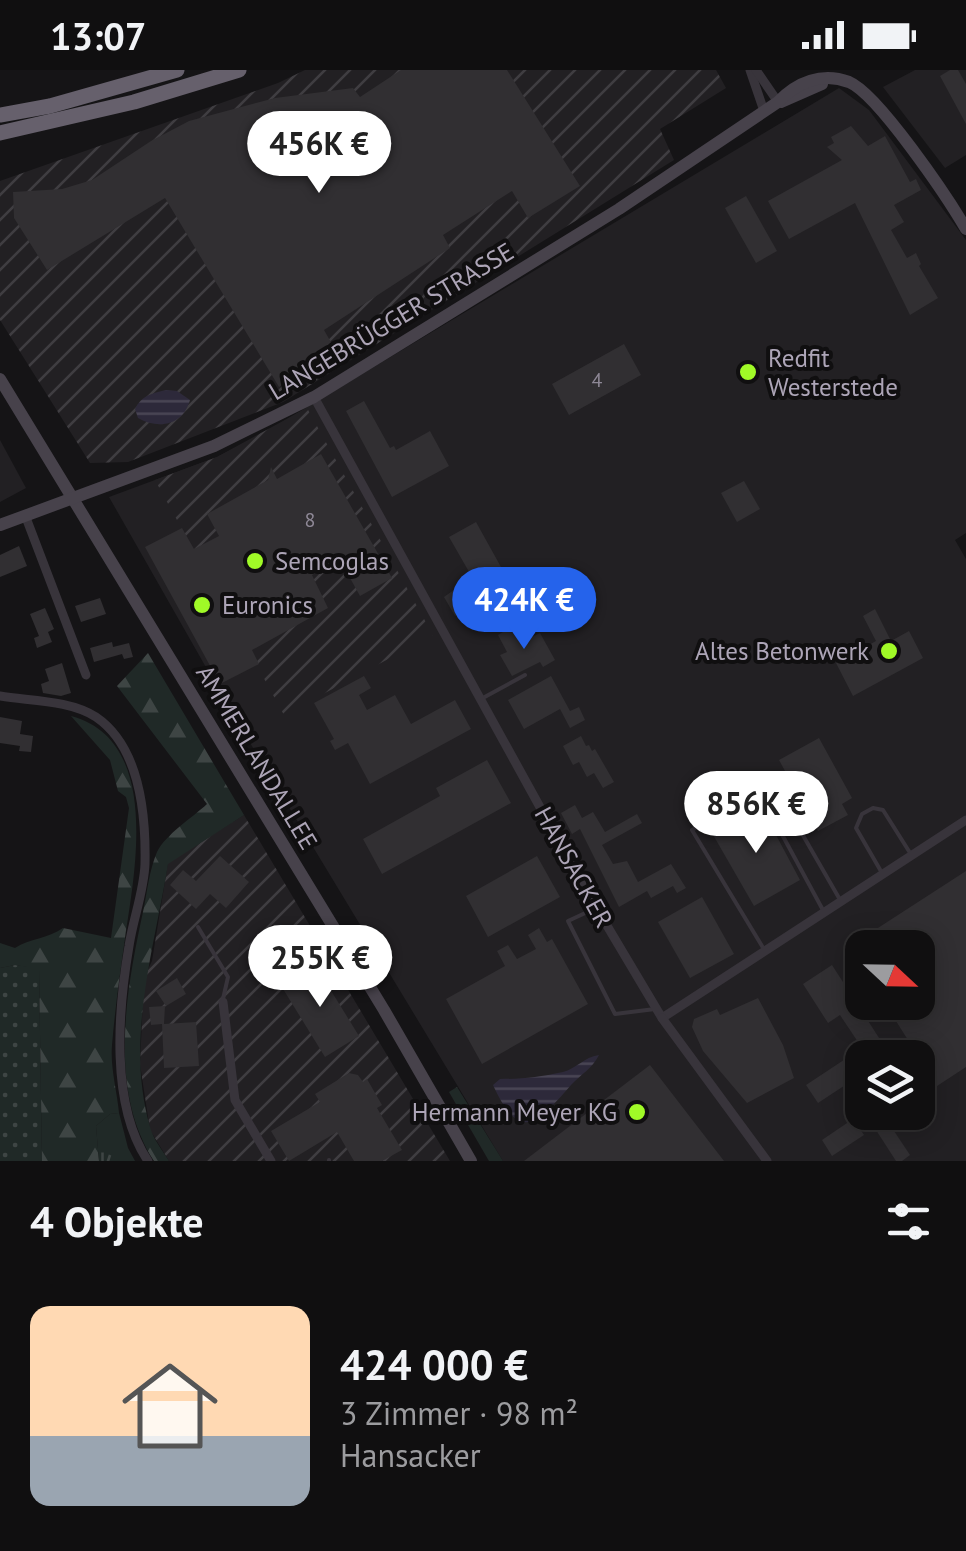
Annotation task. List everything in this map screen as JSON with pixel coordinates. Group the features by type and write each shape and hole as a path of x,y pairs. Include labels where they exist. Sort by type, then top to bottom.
{"highway":[{"path":"0,114 50,106 177,70"},
{"path":"0,132 134,102 240,70"}],"street":[{"path":"753,70 778,102"},
{"path":"753,70 764,111"},
{"path":"831,74 855,86 877,108 928,169 966,228"},
{"name":"LANGEBRÜGGER STRASSE","path":"0,525 214,446 314,397 618,209 778,102 798,96 831,74"},
{"name":"AMMERLANDALLEE","path":"0,379 374,994 471,1161"},
{"name":"HANSACKER","path":"314,397 658,1013 766,1161"},
{"path":"25,515 86,675"},
{"path":"0,696 69,706 93,715 124,748 134,776 141,802 145,867 128,948 120,1038 128,1116 136,1142 148,1161"},
{"path":"658,1013 766,951 966,820"},
{"path":"222,1002 235,1100 271,1161"}],"lane":[{"path":"480,699 526,675"},
{"path":"766,951 692,830 759,792 824,913"},
{"path":"883,875 856,828 862,814 878,808 887,813 912,856"},
{"path":"793,818 841,902"},
{"path":"596,908 568,921 615,1014 658,1013"},
{"path":"198,927 228,978 222,1002"}],"shaded area":[{"path":"305,70 716,70 726,88 660,129 674,160 283,402 128,462 90,463 0,320 0,181"},
{"path":"915,70 966,70 966,155 945,168 883,87"},
{"path":"839,88 869,110 966,240 966,533 955,540 966,559 966,1161 503,1161 232,713 109,497 217,457 267,431"},
{"path":"166,390 177,391 190,400 182,415 162,424 138,418 135,409 140,401"},
{"path":"307,408 433,635 284,715 155,480 217,457"},
{"path":"0,440 26,488 0,502"},
{"path":"244,815 450,1161 169,1161 150,1130 140,1064 144,978 152,961 168,863"},
{"path":"599,1055 548,1110 529,1122 512,1115 493,1085 500,1079 563,1072"}],"green space":[{"path":"148,653 244,815 168,864 144,995 140,1061 150,1127 169,1161 154,1161 130,1104 125,1040 127,1007 157,852 207,804 117,686"},
{"path":"71,716 100,730 119,751 136,811 133,878 112,1045 119,1113 110,1114 96,1126 99,1161 42,1161 39,969 15,965 0,968 0,943 15,948 63,928 111,938 129,808 126,797 118,791 110,760"},
{"path":"0,968 39,968 42,1161 0,1161"},
{"path":"457,1087 503,1161 489,1161 449,1092"},
{"path":"119,1113 135,1161 99,1161 96,1126 110,1114"}],"building":[{"path":"401,70 507,70 580,186 528,218 512,191 443,235 450,248 324,330 336,351 279,387 165,198 47,270 14,218 13,192 62,189 92,180 189,121 275,98 353,88 360,97"},
{"path":"958,70 966,84 966,124 940,76"},
{"path":"851,126 868,146 885,136 910,182 916,179 921,190 894,205 904,222 891,230 907,258 916,253 919,266 938,298 910,315 855,203 789,239 768,201 842,160 827,147 834,143 831,137"},
{"path":"746,196 777,251 756,263 725,208"},
{"path":"624,344 641,375 569,415 552,384"},
{"path":"364,401 390,448 394,446 396,450 430,431 449,466 392,497 346,411"},
{"path":"321,454 392,578 360,596 340,560 312,575 328,608 252,650 259,664 220,684 145,547 182,528 194,549 219,536 207,514 268,480 271,467 277,479"},
{"path":"744,481 760,509 737,522 721,493"},
{"path":"476,522 511,585 455,616 444,597 472,577 449,537"},
{"path":"19,546 27,566 0,577 0,555"},
{"path":"100,598 106,614 81,622 75,606"},
{"path":"45,608 54,629 48,632 52,642 37,648 34,638 39,636 30,614"},
{"name":"Altes Betonwerk","path":"875,609 891,641 909,631 923,658 853,696 836,663 876,641 863,616"},
{"path":"513,626 522,642 540,633 555,660 543,667 540,662 512,676 500,655 507,652 498,635"},
{"path":"112,642 113,647 129,643 133,657 124,659 122,654 94,662 90,648"},
{"path":"62,663 71,693 43,693 41,684 49,681 45,669"},
{"path":"364,676 371,688 359,695 367,710 395,695 411,724 455,700 471,729 370,784 348,743 335,750 330,741 334,739 314,703"},
{"path":"551,676 570,711 579,707 585,720 570,728 560,709 524,729 508,700"},
{"path":"0,717 22,721 20,734 33,736 31,752 0,743"},
{"path":"581,736 586,746 595,749 614,782 603,788 594,773 587,777 579,762 573,765 563,746"},
{"path":"819,738 852,798 842,804 848,815 818,831 779,760"},
{"path":"487,760 511,803 382,874 363,839 440,796 436,788"},
{"path":"575,805 582,818 593,812 605,832 637,814 642,823 602,845 613,864 627,861 638,882 671,864 686,888 677,893 673,886 651,898 647,891 619,907 580,829 572,834 561,813"},
{"path":"760,805 800,880 754,906 712,833"},
{"path":"220,856 249,882 226,908 210,894 196,909 170,885 183,870 196,881"},
{"path":"537,856 560,897 488,937 466,896"},
{"path":"966,871 966,1067 937,1086 935,1040 908,1040 895,1020 935,1020 935,930 875,930"},
{"path":"702,897 734,954 690,978 658,922"},
{"path":"539,928 547,942 552,939 588,1004 482,1064 446,999 505,966 497,951 508,945 517,959 536,949 528,935"},
{"path":"314,963 359,1036 325,1057 280,984"},
{"path":"832,965 845,985 845,1020 867,1020 880,1040 857,1040 840,1015 828,1023 803,984"},
{"path":"177,978 186,994 166,1006 156,991"},
{"path":"758,998 783,1045 794,1078 747,1103 703,1051 692,1027 694,1019 717,1009 720,1015"},
{"path":"165,1006 164,1024 196,1022 199,1066 164,1068 162,1024 151,1025 149,1007"},
{"path":"845,1059 845,1085 818,1103 806,1085"},
{"name":"Hermann Meyer KG","path":"650,1065 724,1161 524,1161"},
{"path":"349,1073 358,1075 363,1082 367,1079 382,1105 377,1108 402,1150 382,1161 354,1161 337,1132 289,1161 271,1131 320,1102 315,1094"},
{"path":"845,1124 845,1130 861,1130 864,1135 832,1156 822,1140"},
{"path":"876,1130 893,1130 910,1155 896,1161"}],"place":[{"name":"Redfit Westerstede","path":"748,372"},
{"name":"Semcoglas","path":"255,561"},
{"name":"Euronics","path":"202,605"},
{"name":"Altes Betonwerk","path":"889,651"},
{"name":"Hermann Meyer KG","path":"637,1112"}]}
